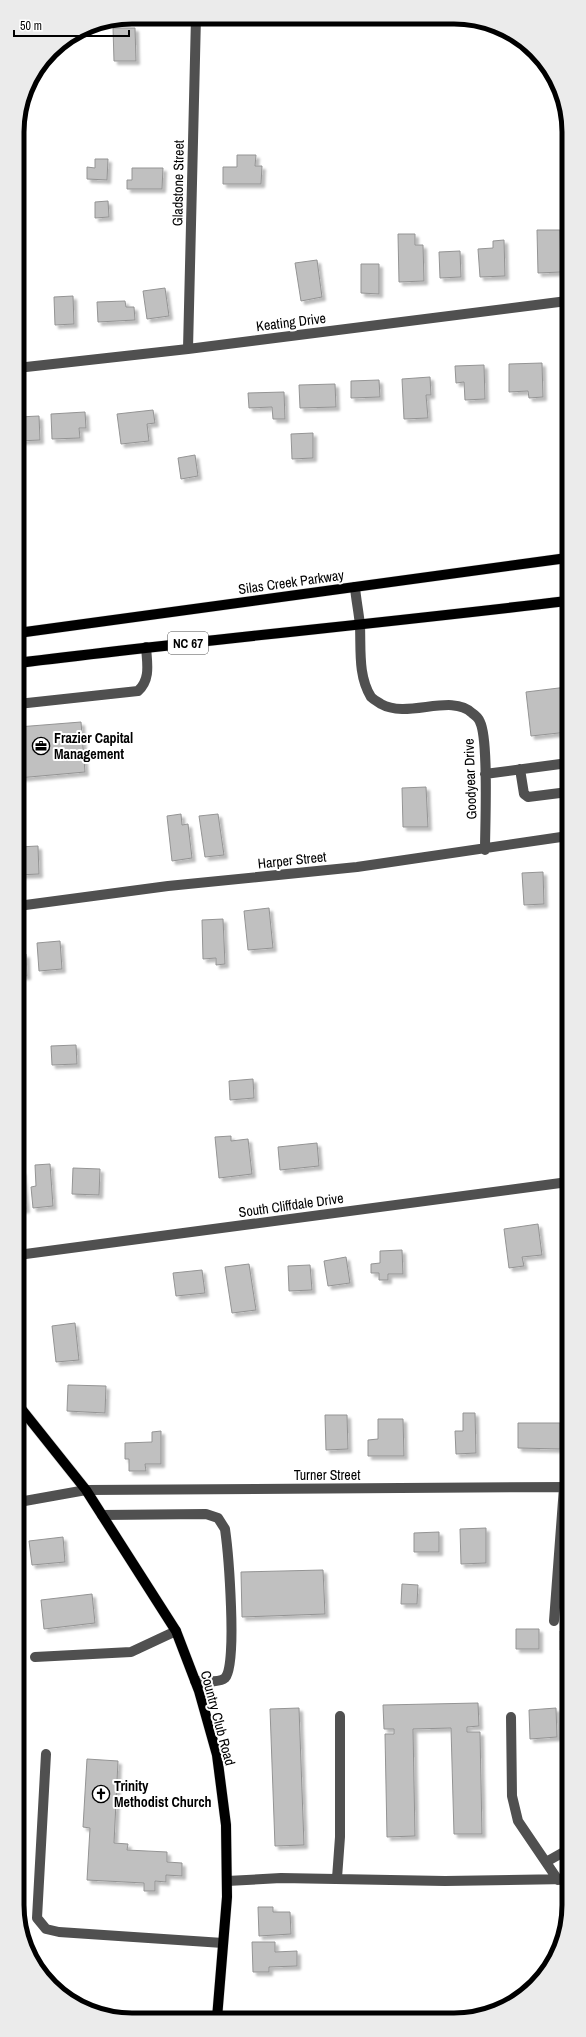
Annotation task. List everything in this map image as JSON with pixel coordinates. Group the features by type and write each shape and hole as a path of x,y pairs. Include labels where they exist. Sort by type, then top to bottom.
{"main road":[{"name":"Silas Creek Parkway","path":"24,632 562,559"},
{"name":"NC 67","path":"24,663 146,647 360,625 562,601"},
{"name":"Country Club Road","path":"24,1412 86,1490 176,1631 195,1681 217,1755 226,1825 226,1881 217,2013"}],"street":[{"name":"Gladstone Street","path":"188,349 196,24"},
{"name":"Keating Drive","path":"24,367 188,349 562,302"},
{"name":"Goodyear Drive","path":"355,587 360,625 361,665 365,685 372,699 386,706 400,710 445,705 460,706 472,712 480,723 484,739 485,850"},
{"path":"24,703 138,691 144,685 148,671 146,647"},
{"path":"485,774 562,764"},
{"path":"520,769 524,794 528,798 562,793"},
{"name":"Harper Street","path":"24,905 168,886 357,868 485,850 562,837"},
{"name":"South Cliffdale Drive","path":"24,1254 562,1183"},
{"name":"Turner Street","path":"24,1501 86,1490 562,1487"},
{"path":"102,1515 206,1514 218,1518 225,1529 232,1640 228,1674 222,1680 195,1681"},
{"path":"554,1620 562,1531"},
{"path":"35,1657 131,1652 176,1631"},
{"path":"337,1878 340,1836 340,1716"},
{"path":"511,1717 512,1796 518,1821 558,1880"},
{"path":"46,1754 37,1918 46,1929 59,1932 223,1943"},
{"path":"546,1862 562,1853"},
{"path":"226,1881 337,1878 446,1881 562,1880"}],"building":[{"path":"113,28 135,28 136,61 114,61"},
{"path":"237,155 256,155 255,166 262,166 261,184 223,184 223,167 237,167"},
{"path":"95,159 108,159 107,180 87,179 87,167 95,168"},
{"path":"132,168 163,168 162,189 127,189 127,180 132,180"},
{"path":"108,201 109,217 95,218 95,202"},
{"path":"537,230 560,230 561,272 538,273"},
{"path":"398,234 415,234 415,245 423,245 424,281 399,282"},
{"path":"504,240 505,276 480,277 478,249 493,248 493,241"},
{"path":"460,251 461,277 440,278 439,252"},
{"path":"317,260 322,297 301,301 295,263"},
{"path":"361,264 379,264 379,294 361,293"},
{"path":"165,288 169,316 147,319 143,291"},
{"path":"73,296 74,324 55,325 54,297"},
{"path":"125,301 126,307 134,307 135,320 98,322 97,302"},
{"path":"542,363 543,397 529,398 528,391 509,392 509,364"},
{"path":"484,365 485,399 465,400 464,382 456,383 455,366"},
{"path":"430,377 431,395 426,395 428,418 404,419 402,379"},
{"path":"379,380 380,397 351,398 351,381"},
{"path":"335,384 336,407 300,408 299,385"},
{"path":"284,392 285,419 273,419 272,407 249,408 248,393"},
{"path":"153,410 155,423 147,424 149,441 121,444 117,414"},
{"path":"85,412 86,428 79,428 80,438 52,439 51,414"},
{"path":"39,416 40,440 24,441 24,417"},
{"path":"313,433 313,458 292,459 291,434"},
{"path":"195,455 198,476 181,479 178,458"},
{"path":"562,688 562,733 531,736 526,692"},
{"path":"81,722 85,772 24,777 24,727"},
{"path":"426,787 428,827 403,827 402,788"},
{"path":"181,814 182,825 188,824 192,858 172,861 167,816"},
{"path":"218,814 224,855 205,857 199,816"},
{"path":"38,846 39,874 24,875 24,847"},
{"path":"543,872 544,904 524,905 522,873"},
{"path":"269,908 273,948 248,950 244,911"},
{"path":"223,919 225,964 216,965 216,958 203,959 202,920"},
{"path":"60,941 62,969 39,971 37,943"},
{"path":"24,954 26,954 27,976 24,976"},
{"path":"76,1045 77,1064 52,1065 51,1046"},
{"path":"253,1079 254,1098 230,1100 229,1081"},
{"path":"231,1136 231,1141 248,1139 252,1174 219,1178 215,1137"},
{"path":"317,1143 319,1166 280,1170 278,1147"},
{"path":"50,1164 53,1206 33,1208 31,1187 36,1186 35,1165"},
{"path":"73,1168 100,1169 99,1195 72,1194"},
{"path":"24,1190 26,1209 24,1209"},
{"path":"538,1224 542,1255 522,1257 524,1266 509,1268 504,1229"},
{"path":"402,1250 403,1274 388,1274 388,1280 379,1280 379,1273 371,1273 371,1264 380,1263 380,1251"},
{"path":"346,1257 350,1283 328,1286 324,1261"},
{"path":"249,1264 256,1310 232,1313 225,1267"},
{"path":"310,1265 312,1290 289,1291 288,1266"},
{"path":"202,1270 205,1293 176,1296 173,1273"},
{"path":"75,1323 79,1360 56,1362 52,1326"},
{"path":"68,1385 106,1386 105,1413 67,1411"},
{"path":"463,1413 475,1413 476,1453 456,1454 455,1431 463,1431"},
{"path":"325,1415 347,1415 348,1449 326,1450"},
{"path":"378,1419 403,1419 404,1456 368,1456 368,1440 378,1439"},
{"path":"518,1423 560,1423 560,1449 518,1448"},
{"path":"161,1431 161,1464 145,1464 146,1471 129,1471 129,1459 125,1459 125,1443 152,1442 152,1432"},
{"path":"486,1528 486,1563 461,1564 460,1529"},
{"path":"439,1532 439,1552 414,1552 414,1533"},
{"path":"63,1537 65,1562 32,1565 29,1541"},
{"path":"323,1570 325,1614 242,1617 241,1572"},
{"path":"402,1584 418,1585 417,1604 401,1604"},
{"path":"92,1594 95,1623 44,1629 41,1600"},
{"path":"516,1629 539,1629 539,1649 516,1649"},
{"path":"560,1631 562,1631 562,1650 560,1650"},
{"path":"478,1703 479,1726 467,1727 467,1732 480,1732 482,1834 454,1834 451,1728 413,1729 415,1836 387,1837 385,1734 394,1734 394,1729 384,1729 383,1705"},
{"path":"299,1708 304,1845 275,1846 270,1709"},
{"path":"556,1708 557,1737 530,1739 529,1710"},
{"name":"Trinity Methodist Church","path":"87,1759 118,1761 114,1843 128,1844 127,1850 167,1852 167,1862 182,1863 182,1876 166,1875 166,1882 155,1881 155,1891 144,1891 144,1883 87,1880 90,1828 83,1827"},
{"path":"258,1907 273,1907 273,1912 290,1912 291,1934 259,1936"},
{"path":"252,1942 275,1942 275,1952 297,1951 297,1966 269,1967 269,1972 253,1972"}],"place":[{"name":"Frazier Capital Management","path":"41,746"},
{"name":"Trinity Methodist Church","path":"101,1794"}]}
